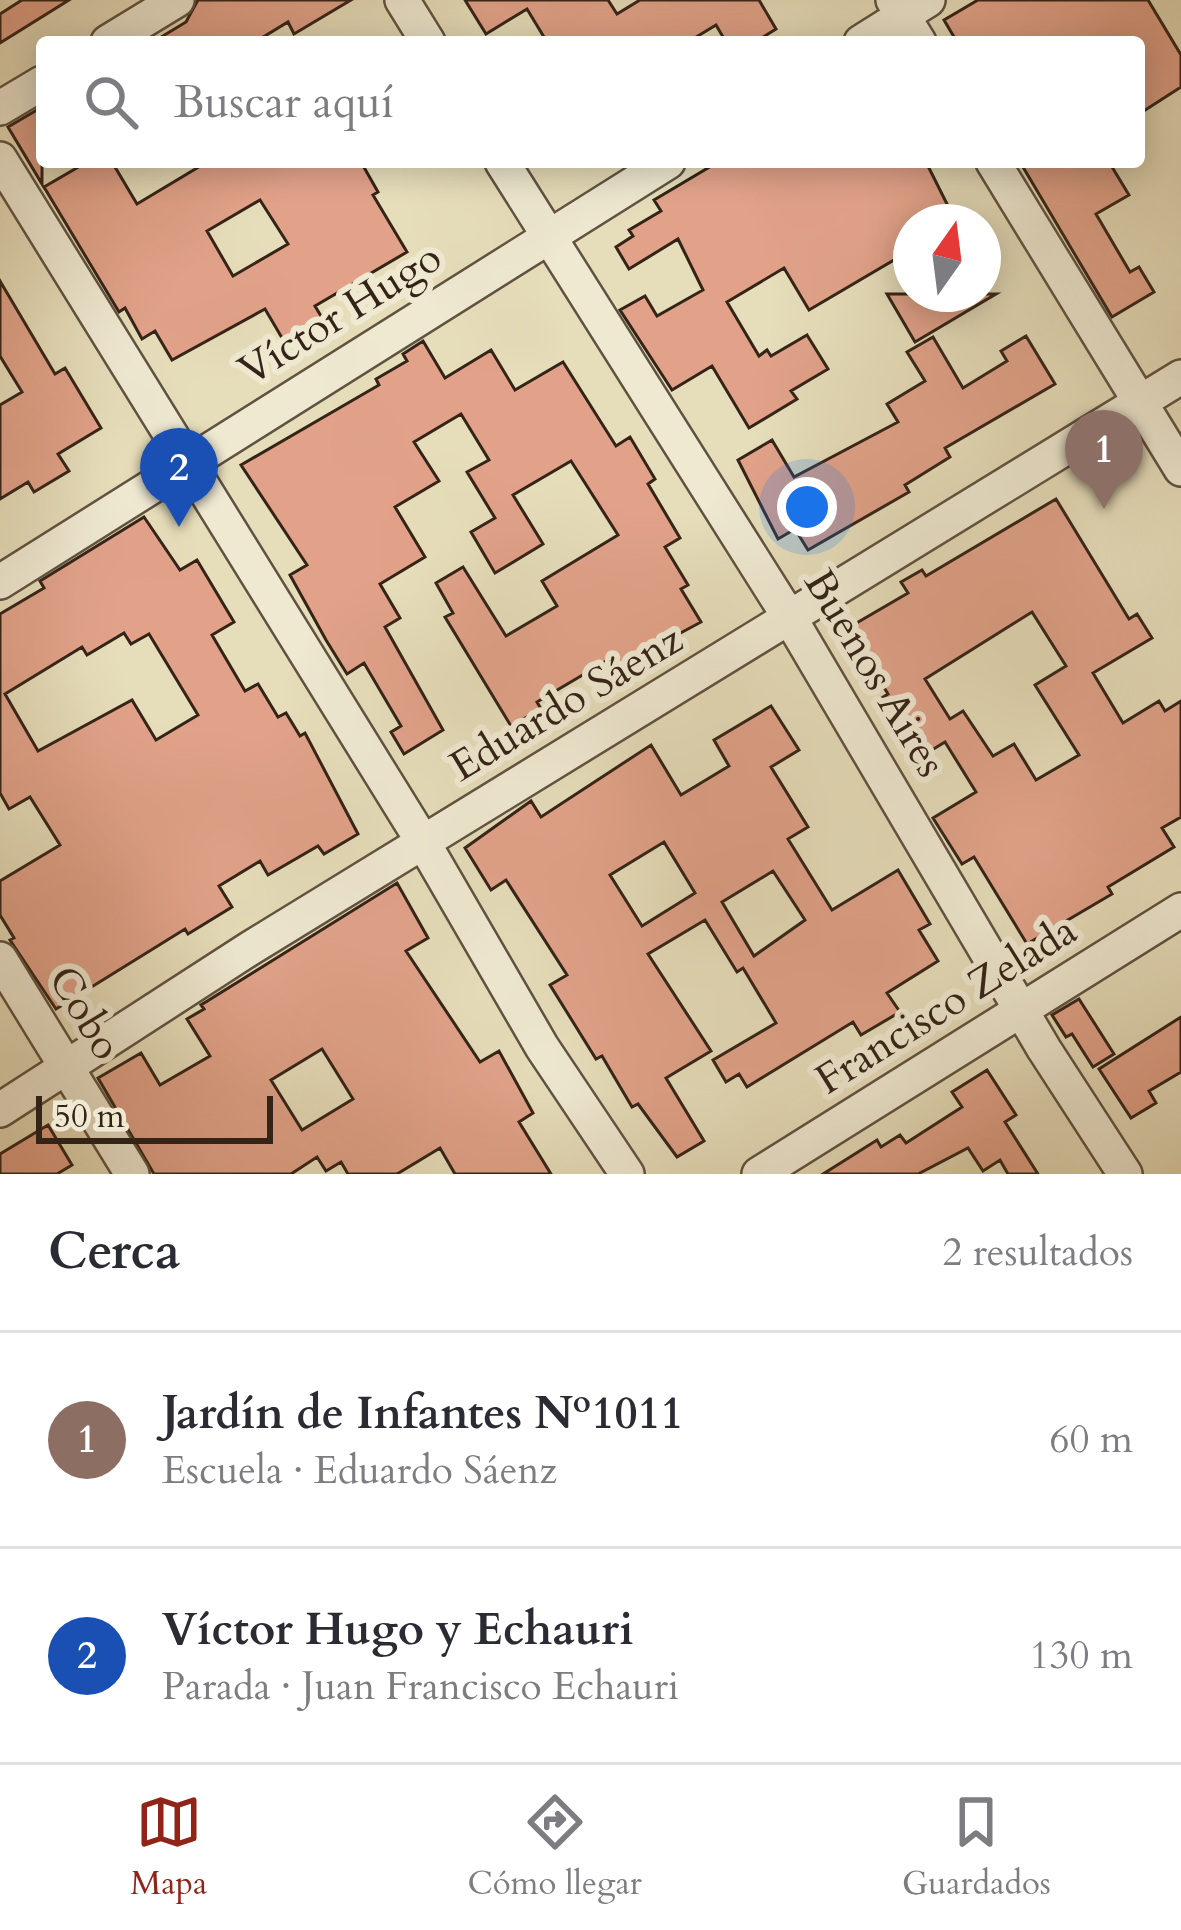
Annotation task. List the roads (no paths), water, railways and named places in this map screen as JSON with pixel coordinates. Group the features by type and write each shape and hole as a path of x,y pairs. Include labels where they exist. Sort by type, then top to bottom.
{"street":[{"path":"118,36 177,0"},
{"path":"402,0 424,36"},
{"path":"872,36 911,14"},
{"path":"0,108 36,87"},
{"path":"0,159 423,842 542,1047 627,1174"},
{"name":"Buenos Aires","path":"506,168 791,620 1125,1174"},
{"name":"Víctor Hugo","path":"0,582 658,168"},
{"path":"997,168 1181,469"},
{"name":"Eduardo Sáenz","path":"0,1111 423,842 1181,377"},
{"name":"Francisco Zelada","path":"759,1174 1181,910"},
{"name":"Cobo","path":"0,959 132,1174"}],"place":[{"name":"Jardín de Infantes Nº1011","path":"1104,509"},
{"name":"Víctor Hugo y Echauri","path":"179,527"}]}
